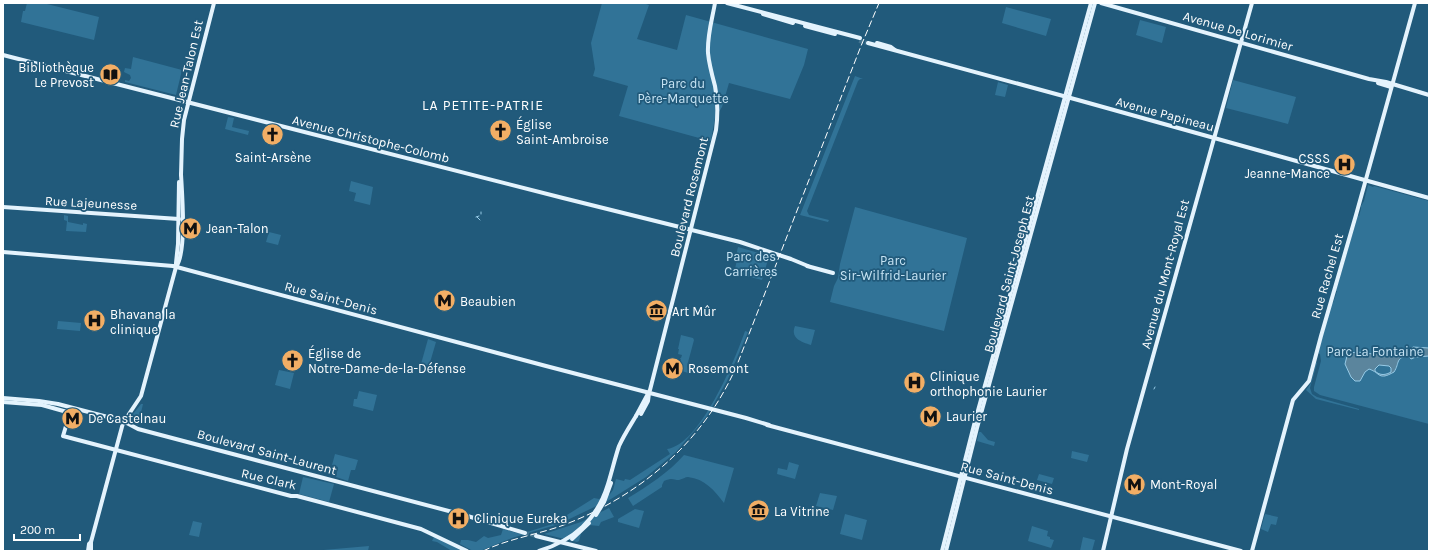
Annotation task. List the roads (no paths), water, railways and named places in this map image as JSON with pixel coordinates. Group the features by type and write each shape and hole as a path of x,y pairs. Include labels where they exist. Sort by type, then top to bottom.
{"main road":[{"name":"Rue Jean-Talon Est","path":"123,423 141,396 176,267 179,261 182,247 182,131 188,102 214,3"},
{"name":"Boulevard Rosemont","path":"547,551 563,544 578,534 590,523 599,510 608,494 622,446 649,393 717,123 717,97 708,51 708,33 715,3"},
{"path":"727,3 767,16 860,40"},
{"name":"Boulevard Saint-Joseph Est","path":"942,551 1067,97 1091,3"},
{"name":"Boulevard Saint-Joseph Est","path":"1067,97 1095,3"},
{"name":"Avenue De Lorimier","path":"1101,3 1429,95"},
{"name":"Avenue du Mont-Royal Est","path":"1103,551 1128,447 1252,3"},
{"name":"Rue Rachel Est","path":"1252,551 1293,400 1309,381 1415,3"},
{"name":"Avenue Papineau","path":"868,42 891,47 895,50 1429,198"},
{"name":"Avenue Christophe-Colomb","path":"3,55 691,231 740,242 808,266 833,273"},
{"name":"Rue Jean-Talon Est","path":"176,267 179,219 178,188 181,174"},
{"name":"Rue Lajeunesse","path":"3,207 179,219"},
{"name":"Rue Saint-Denis","path":"3,252 176,267 755,420 768,425 1240,551"},
{"name":"Boulevard Saint-Laurent","path":"3,398 48,402 123,423 138,429 464,515 525,533"},
{"name":"Rue Clark","path":"3,402 35,404 65,411 68,413 63,436 420,529 468,551"},
{"name":"Boulevard Rosemont","path":"539,551 566,540 580,529 592,516 603,497 619,446 637,417"},
{"path":"89,551 89,544 91,542 123,423"},
{"name":"Boulevard Saint-Joseph Est","path":"946,551 963,476"},
{"path":"536,536 596,551"}],"waterway":[{"path":"477,217 480,220"}],"tunnel":[{"path":"859,41 868,43"},
{"path":"525,533 536,536"}],"railway":[{"path":"483,551 502,543 561,526 590,514 617,499 642,483 666,464 707,419 723,393 737,365 879,3"}],"place":[{"name":"Bibliothèque Le Prevost","path":"110,74"},
{"name":"Église Saint-Ambroise","path":"501,131"},
{"name":"Saint-Arsène","path":"273,135"},
{"name":"CSSS Jeanne-Mance","path":"1345,165"},
{"name":"Jean-Talon","path":"191,228"},
{"name":"Beaubien","path":"444,301"},
{"name":"Art Mûr","path":"657,311"},
{"name":"Bhavana la clinique","path":"95,321"},
{"name":"Église de Notre-Dame-de-la-Défense","path":"293,360"},
{"name":"Rosemont","path":"672,368"},
{"name":"Clinique orthophonie Laurier","path":"915,383"},
{"name":"Laurier","path":"930,416"},
{"name":"De Castelnau","path":"72,418"},
{"name":"Mont-Royal","path":"1135,484"},
{"name":"La Vitrine","path":"758,511"},
{"name":"Clinique Eureka","path":"458,518"}],"district":[{"name":"LA PETITE-PATRIE","path":"483,105"}],"park label":[{"name":"Parc du Père-Marquette","path":"683,90"},
{"name":"Parc des Carrières","path":"751,264"},
{"name":"Parc Sir-Wilfrid-Laurier","path":"893,268"},
{"name":"Parc La Fontaine","path":"1375,351"}]}
